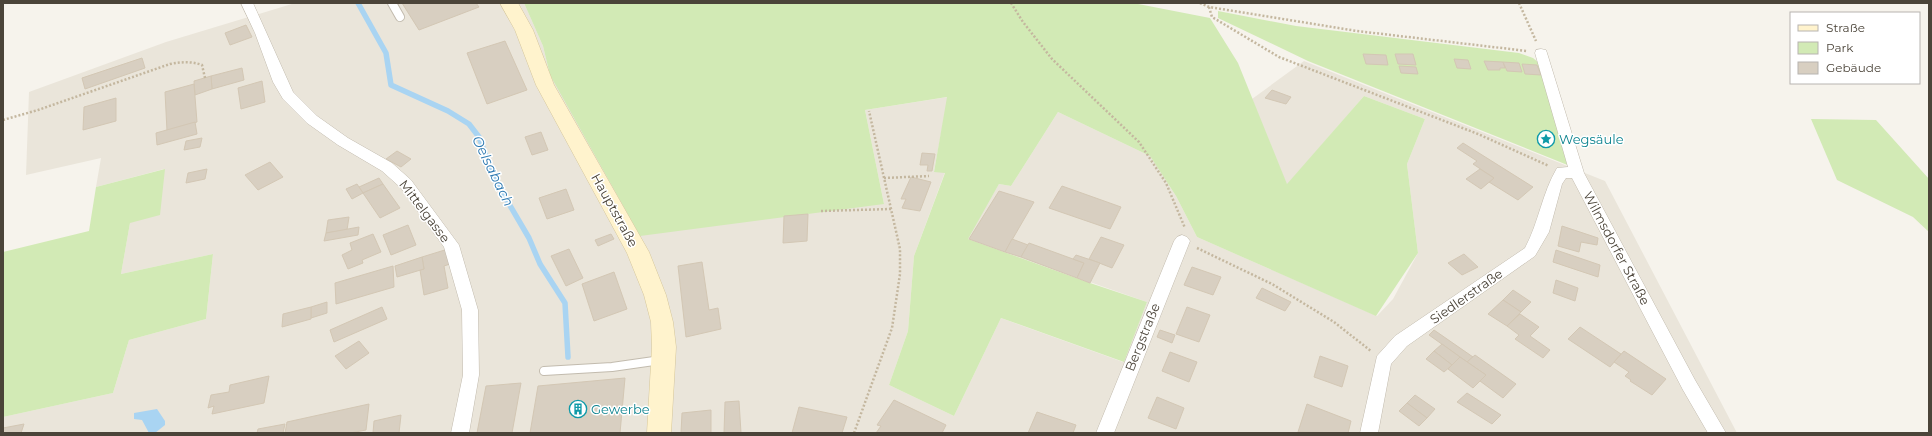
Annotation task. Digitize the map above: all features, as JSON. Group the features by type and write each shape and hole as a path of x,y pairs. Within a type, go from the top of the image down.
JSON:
{"main road":[{"name":"Hauptstraße","path":"509,3 524,30 551,105 641,259 655,295 662,322 663,360 659,433"}],"street":[{"name":"Mittelgasse","path":"247,3 259,24 280,83 289,97 326,131 387,167 396,174 428,212 451,245 457,261 470,310 471,374 460,433"},
{"name":"Wilmsdorfer Straße","path":"1541,53 1570,173 1717,433"},
{"name":"Siedlerstraße","path":"1383,361 1401,341 1530,252 1541,232 1555,184 1570,173"},
{"name":"Bergstraße","path":"1105,433 1182,241"},
{"path":"1369,433 1383,361"}],"lane":[{"path":"392,3 400,17"},
{"path":"544,371 612,367 663,360"}],"path":[{"path":"1011,3 1019,18 1049,54 1139,142 1150,156 1181,213 1185,229 1182,241 1272,284 1334,322 1383,361"},
{"path":"1200,3 1209,7 1357,31 1498,46 1541,53"},
{"path":"1519,3 1541,53"},
{"path":"1209,7 1212,16 1279,57 1478,134 1570,173"},
{"path":"3,120 38,110 170,64 183,61 196,62 202,65 205,78"},
{"path":"854,433 892,328 900,274 900,249 868,111"},
{"path":"884,178 929,176"},
{"path":"821,211 891,209"}],"shaded area":[{"path":"295,3 524,3 543,46 550,75 884,204 865,110 948,97 934,171 945,172 914,256 908,331 889,385 954,416 1001,318 1123,362 1147,302 967,239 999,184 1011,186 1058,112 1150,156 1176,196 1197,237 1377,316 1393,299 1418,253 1407,164 1425,119 1364,96 1287,185 1252,99 1304,61 1605,181 1737,433 3,433 3,417 113,393 129,340 206,319 213,254 121,274 130,223 164,169 96,187 101,158 26,175 29,92 166,42"}],"green space":[{"path":"524,3 1133,3 1210,18 1238,63 1287,184 1364,96 1425,119 1407,164 1418,253 1376,316 1197,237 1176,196 1150,156 1058,112 1011,186 999,184 968,239 1147,302 1124,362 1001,318 954,416 889,385 908,331 914,256 945,173 934,172 947,97 865,110 884,204 640,236 550,75 543,46"},
{"path":"1218,11 1296,26 1519,53 1533,58 1539,63 1570,166 1308,61 1218,18"},
{"path":"1811,119 1876,120 1929,179 1929,232 1913,217 1837,180"},
{"path":"165,169 160,215 130,223 121,274 213,254 206,319 129,340 113,393 3,417 3,252 89,231 96,187"}],"water":[{"path":"157,409 165,421 165,425 155,433 149,433 142,420 134,419 134,413"}],"building":[{"path":"402,3 476,3 479,7 419,30"},
{"path":"246,25 252,37 230,45 225,33"},
{"path":"505,41 527,90 487,104 467,53"},
{"path":"1363,54 1386,55 1388,65 1366,64"},
{"path":"1395,54 1413,54 1416,65 1398,64"},
{"path":"142,58 145,68 85,89 82,78"},
{"path":"1454,59 1468,60 1471,69 1457,68"},
{"path":"1484,61 1503,62 1505,68 1500,68 1500,70 1488,70"},
{"path":"1503,62 1519,63 1522,72 1507,71"},
{"path":"1522,64 1537,65 1541,75 1525,74"},
{"path":"1399,66 1416,67 1418,74 1401,73"},
{"path":"242,68 244,80 212,89 211,76"},
{"path":"211,76 212,89 195,95 194,81"},
{"path":"262,81 265,102 241,109 238,88"},
{"path":"194,84 197,122 167,131 165,92"},
{"path":"1272,90 1291,97 1286,104 1265,98"},
{"path":"116,98 116,121 83,130 84,107"},
{"path":"195,122 197,134 157,145 156,133"},
{"path":"541,132 548,150 532,155 525,137"},
{"path":"202,138 200,147 184,150 186,141"},
{"path":"1463,143 1533,187 1518,200 1489,182 1494,178 1473,164 1477,161 1457,148"},
{"path":"397,151 411,159 401,167 386,159"},
{"path":"922,153 935,154 932,171 927,171 928,165 920,165"},
{"path":"270,162 283,177 258,190 245,175"},
{"path":"207,169 205,179 186,183 188,173"},
{"path":"1480,169 1494,178 1481,189 1466,179"},
{"path":"911,177 931,182 920,211 902,208 906,199 901,199"},
{"path":"379,178 383,184 363,193 359,187"},
{"path":"357,184 363,193 352,199 346,189"},
{"path":"383,184 400,208 380,218 363,193"},
{"path":"1062,186 1121,207 1110,229 1049,208"},
{"path":"566,189 574,210 547,219 539,198"},
{"path":"999,191 1034,202 1005,252 969,239"},
{"path":"808,214 807,241 783,243 784,216"},
{"path":"349,217 347,230 326,233 328,220"},
{"path":"408,225 416,245 391,255 383,235"},
{"path":"1562,226 1598,238 1597,245 1581,242 1579,252 1558,246"},
{"path":"359,227 358,235 324,241 326,233"},
{"path":"373,234 381,252 362,260 363,263 348,269 342,255 352,250 350,243"},
{"path":"611,234 614,239 598,246 595,240"},
{"path":"1101,237 1124,245 1112,268 1089,259"},
{"path":"1012,239 1028,245 1021,257 1005,252"},
{"path":"1029,243 1084,263 1077,278 1021,257"},
{"path":"448,249 450,264 444,266 448,288 424,295 420,270 424,269 422,257"},
{"path":"569,249 583,278 566,286 551,256"},
{"path":"1556,250 1600,265 1598,277 1553,262"},
{"path":"1464,254 1478,267 1462,275 1448,263"},
{"path":"1076,255 1100,263 1090,283 1077,278 1084,263 1073,259"},
{"path":"422,257 424,269 397,277 395,266"},
{"path":"702,262 709,310 718,308 721,329 686,337 678,266"},
{"path":"393,266 394,287 336,304 335,283"},
{"path":"1192,267 1221,277 1213,295 1184,285"},
{"path":"614,272 627,309 594,321 582,284"},
{"path":"1556,280 1578,288 1575,301 1553,293"},
{"path":"1262,288 1291,302 1285,311 1256,298"},
{"path":"1513,290 1531,302 1521,312 1503,300"},
{"path":"1503,300 1521,312 1507,326 1488,314"},
{"path":"327,302 327,313 311,318 311,307"},
{"path":"311,307 311,319 282,327 283,314"},
{"path":"382,307 387,319 334,342 330,330"},
{"path":"1187,307 1210,315 1199,342 1176,334"},
{"path":"1520,314 1539,327 1530,336 1550,350 1543,358 1515,339 1519,335 1507,326"},
{"path":"1580,327 1621,354 1610,367 1568,339"},
{"path":"1160,330 1175,335 1172,343 1157,337"},
{"path":"1434,330 1473,357 1467,362 1429,335"},
{"path":"359,341 369,353 346,369 335,356"},
{"path":"1442,344 1460,357 1452,365 1434,351"},
{"path":"1434,351 1452,365 1444,372 1426,359"},
{"path":"1624,351 1666,379 1652,395 1630,381 1631,380 1625,376 1629,372 1614,362"},
{"path":"1170,352 1197,362 1189,382 1162,371"},
{"path":"1475,355 1516,384 1503,398 1480,381 1486,375 1467,362"},
{"path":"1320,356 1348,366 1342,387 1314,377"},
{"path":"1460,357 1486,375 1473,388 1448,369"},
{"path":"269,376 264,403 212,414 214,406 208,408 211,395 229,392 230,385"},
{"name":"Gewerbe","path":"625,378 620,433 530,433 538,386"},
{"path":"521,383 512,433 477,433 486,386"},
{"path":"1467,393 1501,415 1492,424 1457,402"},
{"path":"1415,395 1435,409 1427,418 1407,403"},
{"path":"1157,397 1184,408 1176,429 1148,418"},
{"path":"894,400 946,425 942,433 876,433 881,426 877,425"},
{"path":"739,401 741,433 724,433 725,402"},
{"path":"1407,403 1427,418 1419,426 1399,411"},
{"path":"369,404 366,430 350,433 285,433 287,422"},
{"path":"1307,404 1351,421 1348,433 1298,432"},
{"path":"799,407 847,417 842,433 792,433"},
{"path":"711,410 711,433 681,433 682,413"},
{"path":"1037,412 1076,425 1073,433 1028,433"},
{"path":"401,415 399,433 373,433 374,421"},
{"path":"24,424 21,433 3,433 3,428"},
{"path":"285,424 283,433 257,433 258,429"}],"waterway":[{"name":"Oelsabach","path":"358,3 386,53 391,85 448,111 469,124 479,137 495,180 529,238 540,264 565,303 568,357"}],"place":[{"name":"Wegsäule","path":"1546,139"},
{"name":"Gewerbe","path":"578,409"}]}
